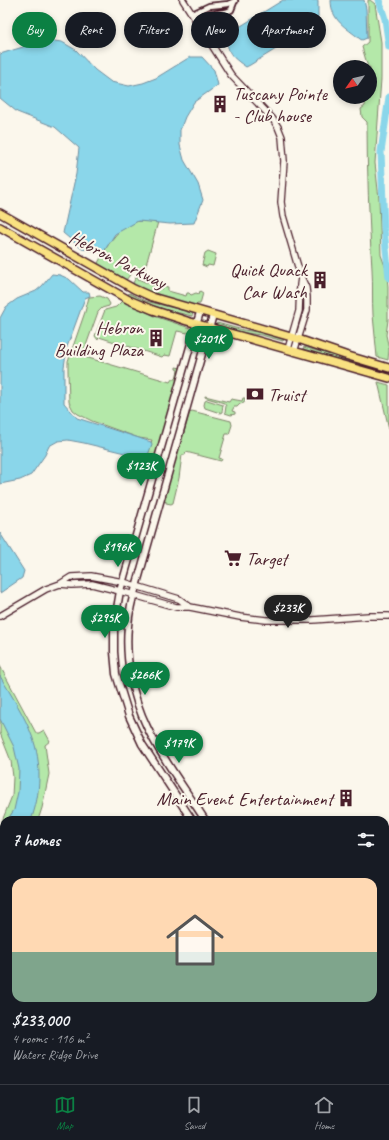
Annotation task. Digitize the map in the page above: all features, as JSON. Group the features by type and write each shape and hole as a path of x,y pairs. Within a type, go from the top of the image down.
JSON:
{"main road":[{"path":"2,227 5,216"},
{"name":"Hebron Parkway","path":"5,216 126,285 154,298 389,368"},
{"name":"Hebron Parkway","path":"2,227 129,300 152,310 196,324 389,378"},
{"path":"120,295 126,285"},
{"path":"189,816 134,730 116,674 114,626 120,591 200,312"},
{"path":"202,816 162,754 146,726 133,686 129,666 127,639 130,608 191,388 213,315"},
{"path":"146,501 159,504"},
{"path":"120,689 133,686"},
{"path":"153,761 162,754"}],"street":[{"path":"182,0 191,13"},
{"path":"196,12 209,6 228,4 235,1"},
{"path":"226,12 231,10 235,1"},
{"path":"214,48 231,75 272,118 282,137 284,148 281,202 283,216 308,297 307,310 291,350"},
{"path":"0,616 46,589 60,584 71,577 91,576 123,582 179,599 190,607"},
{"path":"60,584 92,584 176,607 190,607 240,617 266,620 313,620 389,616"}],"green space":[{"path":"368,0 370,0 375,4 381,42 381,79 375,163 379,199 381,255 386,269 388,286 388,320 386,335 389,349 388,360 377,357 373,309 367,122 362,117 361,109 365,104 377,104 377,60 366,60 362,47 368,42"},
{"path":"134,222 158,222 144,272 134,270 126,280 97,265 116,234 121,229"},
{"path":"208,251 216,254 213,266 208,265 207,267 202,265 205,253"},
{"path":"139,275 138,279 162,289 163,286 168,287 168,291 186,296 187,293 191,295 196,293 199,294 200,291 203,293 200,304 197,304 195,307 164,298 134,286 133,283"},
{"path":"129,293 146,301 193,313 192,316 154,307 129,296"},
{"path":"100,296 107,299 110,304 98,312 83,354 85,357 170,382 172,379 176,379 178,370 176,367 181,368 182,370 156,461 145,459 152,440 139,438 92,421 73,410 69,402 68,361 89,297"},
{"path":"122,301 157,317 190,328 191,333 177,331 170,356 164,355 162,357 99,337 98,340 95,336 105,310 116,307"},
{"path":"217,323 243,330 265,333 284,339 283,341 261,335 239,332 218,326 216,325"},
{"path":"304,347 376,366 376,369 304,350"},
{"path":"378,382 389,385 389,429"},
{"path":"205,396 229,402 231,399 242,401 243,398 245,398 245,400 244,403 234,407 232,411 235,412 235,414 231,415 225,413 226,406 224,403"},
{"path":"207,400 223,405 222,412 220,413 205,408 205,401"},
{"path":"192,411 231,421 232,425 229,434 226,434 219,458 222,459 221,461 186,452 185,455 182,455 179,478 173,503 166,503 166,501 165,502 163,500 190,412"},
{"path":"0,666 36,733 44,730 50,741 45,745 49,774 39,816 4,816 12,796 13,777 11,761 0,733"}],"water":[{"path":"283,0 318,0 318,12 264,12"},
{"path":"331,0 364,0 366,9 367,38 362,40 360,39 340,23 334,13"},
{"path":"247,22 247,48 278,48 246,67 233,57 229,48 239,48 239,27"},
{"path":"57,41 62,42 65,44 65,48 72,48 76,50 95,70 111,82 129,86 156,78 190,57 202,57 214,70 218,85 194,102 185,117 180,130 180,145 184,160 198,184 203,200 194,223 170,224 138,221 115,234 103,253 82,249 63,233 76,174 79,148 55,127 17,112 0,98 0,54 20,48 57,48"},
{"path":"52,274 60,275 69,279 83,292 89,292 90,296 85,298 67,347 64,367 64,403 77,418 151,442 152,444 148,455 146,457 141,457 84,443 68,440 58,441 49,446 45,455 31,475 20,480 0,484 0,318 6,307 17,299 36,291"},
{"path":"0,533 24,571 22,578 0,593"},
{"path":"0,676 26,721 35,746 39,767 39,778 37,800 32,816 10,816 14,810 18,792 19,769 14,747 0,719"}],"waterway":[{"path":"379,0 385,19 389,47"},
{"path":"389,97 381,152 384,229 389,278"}],"place":[{"name":"Tuscany Pointe - Club house","path":"220,104"},
{"name":"Quick Quack Car Wash","path":"320,280"},
{"name":"Hebron Building Plaza","path":"156,338"},
{"name":"Truist","path":"255,394"},
{"name":"Target","path":"233,558"},
{"name":"Main Event Entertainment","path":"346,798"}]}
